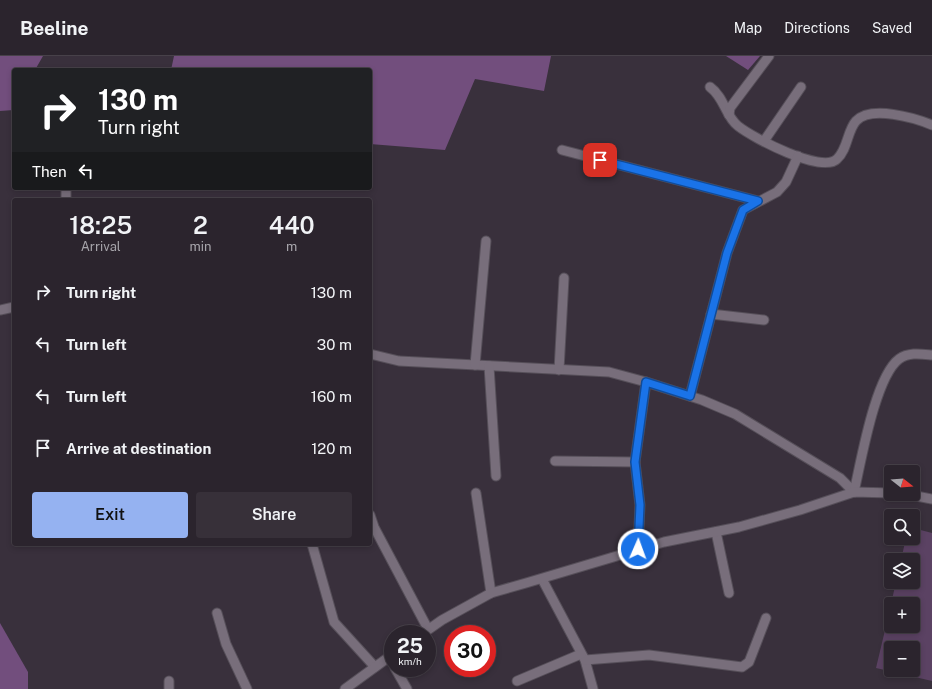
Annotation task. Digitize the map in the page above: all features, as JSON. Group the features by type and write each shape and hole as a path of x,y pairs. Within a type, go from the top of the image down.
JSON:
{"street":[{"path":"729,115 730,108 769,56"},
{"path":"710,87 719,93 736,126 764,141 808,160 831,163 837,159 843,150 856,120 865,115 889,114 912,117 932,125"},
{"path":"764,141 801,87"},
{"path":"562,150 758,201"},
{"path":"690,396 727,253 743,210 777,192 786,182 798,156"},
{"path":"475,365 486,241"},
{"path":"559,370 564,278"},
{"path":"0,310 12,308"},
{"path":"711,314 764,320"},
{"path":"372,354 399,361 609,372 646,382 690,396 735,414 840,478 854,492"},
{"path":"854,492 876,402 888,372 899,359 910,354 932,355"},
{"path":"489,366 496,476"},
{"path":"638,549 640,505 635,462 646,382"},
{"path":"555,461 635,462"},
{"path":"436,626 491,593 638,549 716,532 800,510 854,492 884,493"},
{"path":"476,493 491,593"},
{"path":"920,497 932,499"},
{"path":"372,521 422,625"},
{"path":"716,532 729,593"},
{"path":"313,546 334,622 375,667"},
{"path":"542,578 583,657 593,689"},
{"path":"217,613 226,644 247,689"},
{"path":"517,681 583,657 649,655 742,667 749,662 766,618"},
{"path":"345,689 384,662"},
{"path":"400,677 407,689"}],"shaded area":[{"path":"0,56 43,56 36,68 12,68 12,110 0,111"},
{"path":"174,56 551,56 544,91 475,79 445,150 372,144 372,68 171,68"},
{"path":"726,56 760,56 748,70"},
{"path":"920,530 932,533 932,681 915,677 920,677 920,641 884,641 884,670 876,668 884,633 920,633 920,597 893,597 894,589 920,589 920,553 903,553 904,545 920,545"},
{"path":"0,623 28,672 28,689 0,689"}],"route":[{"path":"600,160 758,201 743,210 727,253 690,396 646,382 635,462 640,505 638,549"}]}
